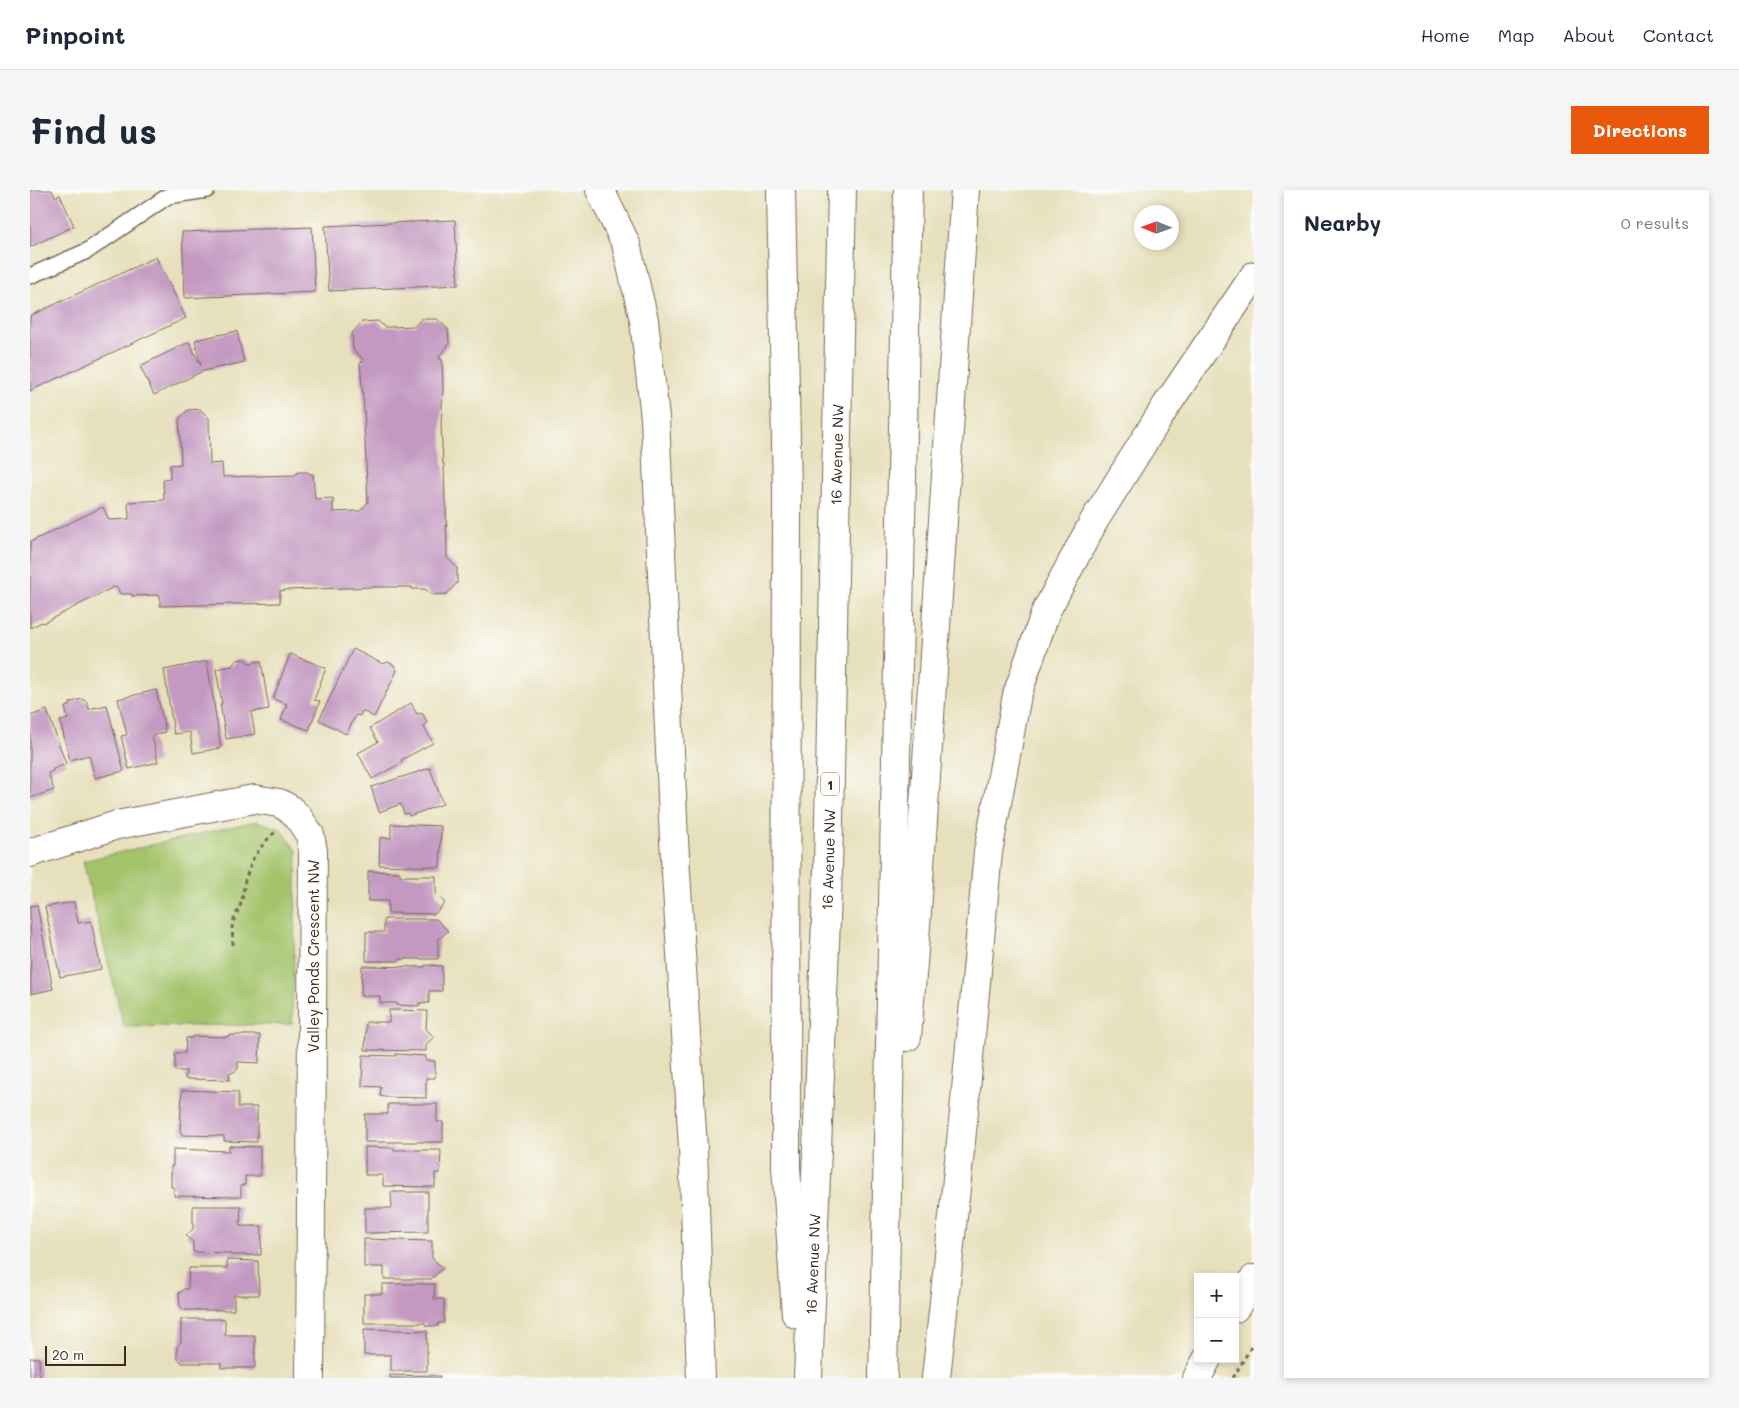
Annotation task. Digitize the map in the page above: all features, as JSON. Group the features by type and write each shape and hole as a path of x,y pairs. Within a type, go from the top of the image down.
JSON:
{"main road":[{"path":"600,190 626,244 644,320 654,418 674,840 693,1148 701,1378"},
{"path":"781,190 787,492 786,1166 800,1378"},
{"name":"16 Avenue NW","path":"808,1378 828,869 842,190"},
{"path":"883,1378 908,190"},
{"path":"884,1325 916,926 965,190"},
{"path":"936,1378 963,1122 988,852 1017,695 1046,611 1094,521 1166,406 1254,276"},
{"name":"Valley Ponds Crescent NW","path":"30,853 117,826 254,799 279,803 290,809 310,835 313,850 310,1378"},
{"path":"1239,1302 1254,1279"},
{"path":"1197,1378 1205,1363"}],"lane":[{"path":"30,276 87,251 168,196 207,190"}],"path":[{"path":"233,944 232,925 242,901 245,880 258,851 276,830"},
{"path":"1233,1378 1254,1342"}],"green space":[{"path":"256,821 281,829 297,851 292,1024 124,1027 83,861"}],"building":[{"path":"30,190 52,190 55,197 60,195 74,226 30,247"},
{"path":"455,220 458,285 329,291 325,226"},
{"path":"312,227 315,292 185,298 182,232"},
{"path":"156,257 186,318 30,391 30,316"},
{"path":"421,319 437,319 448,329 449,344 439,359 442,359 443,388 441,425 446,502 447,558 457,568 457,583 447,594 432,595 425,589 412,589 412,587 285,590 280,591 280,603 160,606 160,595 132,596 132,594 120,594 117,587 114,587 30,628 30,542 103,507 109,520 129,519 128,502 164,500 163,480 170,479 170,465 181,464 179,419 188,410 200,409 209,418 210,464 222,463 223,477 295,475 298,472 307,472 313,474 315,499 333,498 333,512 360,511 368,502 365,422 360,363 363,362 362,358 353,349 352,333 362,322 378,321 384,327 415,326"},
{"path":"237,331 244,362 203,371 154,395 140,366 189,342 201,366 195,340"},
{"path":"353,649 383,664 388,662 394,665 397,671 374,717 362,711 360,716 356,715 346,734 319,720"},
{"path":"290,654 326,668 314,700 320,701 309,730 281,720 287,704 273,699"},
{"path":"244,659 249,663 261,661 269,709 251,712 255,734 226,739 216,669 232,666 236,660"},
{"path":"207,661 221,748 193,753 190,732 174,734 164,670"},
{"path":"156,690 165,729 165,732 152,736 158,762 129,769 121,736 127,735 118,699"},
{"path":"82,699 87,702 89,709 107,705 124,771 95,778 89,755 70,760 60,721 68,719 65,707 69,706 71,702"},
{"path":"411,703 416,713 423,714 427,722 424,727 433,743 401,760 403,762 372,779 358,753 378,742 370,728"},
{"path":"47,710 66,764 48,773 54,790 30,798 30,716"},
{"path":"430,768 443,804 409,816 408,813 404,814 401,804 379,812 371,787"},
{"path":"391,824 441,826 440,867 379,865 380,838 391,838"},
{"path":"368,871 400,872 400,876 436,876 436,894 445,903 435,914 388,913 388,901 368,901"},
{"path":"74,902 78,923 91,921 101,969 60,977 45,907"},
{"path":"37,905 53,989 31,994 30,906"},
{"path":"384,919 436,919 448,931 438,940 438,959 366,961 366,932 384,932"},
{"path":"425,965 442,966 442,991 429,991 429,1003 419,1003 419,1006 397,1005 397,1003 380,1003 380,996 361,996 362,966 425,967"},
{"path":"389,1010 427,1011 426,1029 434,1037 426,1044 426,1051 365,1050 366,1022 389,1022"},
{"path":"228,1035 260,1035 259,1063 238,1062 238,1069 229,1073 230,1080 185,1079 186,1071 175,1071 175,1053 185,1053 186,1038 192,1038 192,1036 228,1037"},
{"path":"396,1054 426,1056 426,1061 435,1061 435,1078 426,1078 426,1098 385,1097 380,1096 381,1087 362,1086 363,1055 396,1056"},
{"path":"182,1090 238,1092 238,1107 257,1107 257,1142 224,1141 224,1136 182,1135 180,1130"},
{"path":"388,1104 437,1104 437,1122 443,1122 443,1142 365,1142 365,1114 388,1114"},
{"path":"229,1146 260,1147 260,1176 245,1176 245,1185 241,1185 241,1197 174,1196 174,1187 171,1187 173,1149 229,1151"},
{"path":"365,1147 394,1148 394,1150 441,1150 440,1173 435,1173 435,1187 383,1186 383,1175 365,1175"},
{"path":"391,1192 428,1192 428,1232 365,1233 365,1208 392,1208"},
{"path":"193,1206 241,1206 240,1226 262,1226 261,1255 193,1252 193,1242 186,1236 193,1229"},
{"path":"364,1239 432,1241 432,1258 443,1268 431,1279 384,1279 384,1267 364,1267"},
{"path":"227,1260 258,1261 259,1295 234,1295 234,1310 184,1310 180,1306 179,1293 184,1289 188,1289 189,1268 227,1268"},
{"path":"382,1284 435,1284 434,1299 444,1299 444,1323 438,1323 438,1326 426,1326 425,1323 364,1323 364,1294 382,1294"},
{"path":"181,1319 225,1319 225,1335 255,1335 255,1368 221,1368 221,1363 182,1363 177,1358 177,1346 181,1342"},
{"path":"364,1329 427,1331 427,1371 391,1371 391,1355 364,1355"},
{"path":"30,1358 39,1358 40,1378 30,1378"},
{"path":"390,1375 440,1376 440,1378 390,1378"}]}
